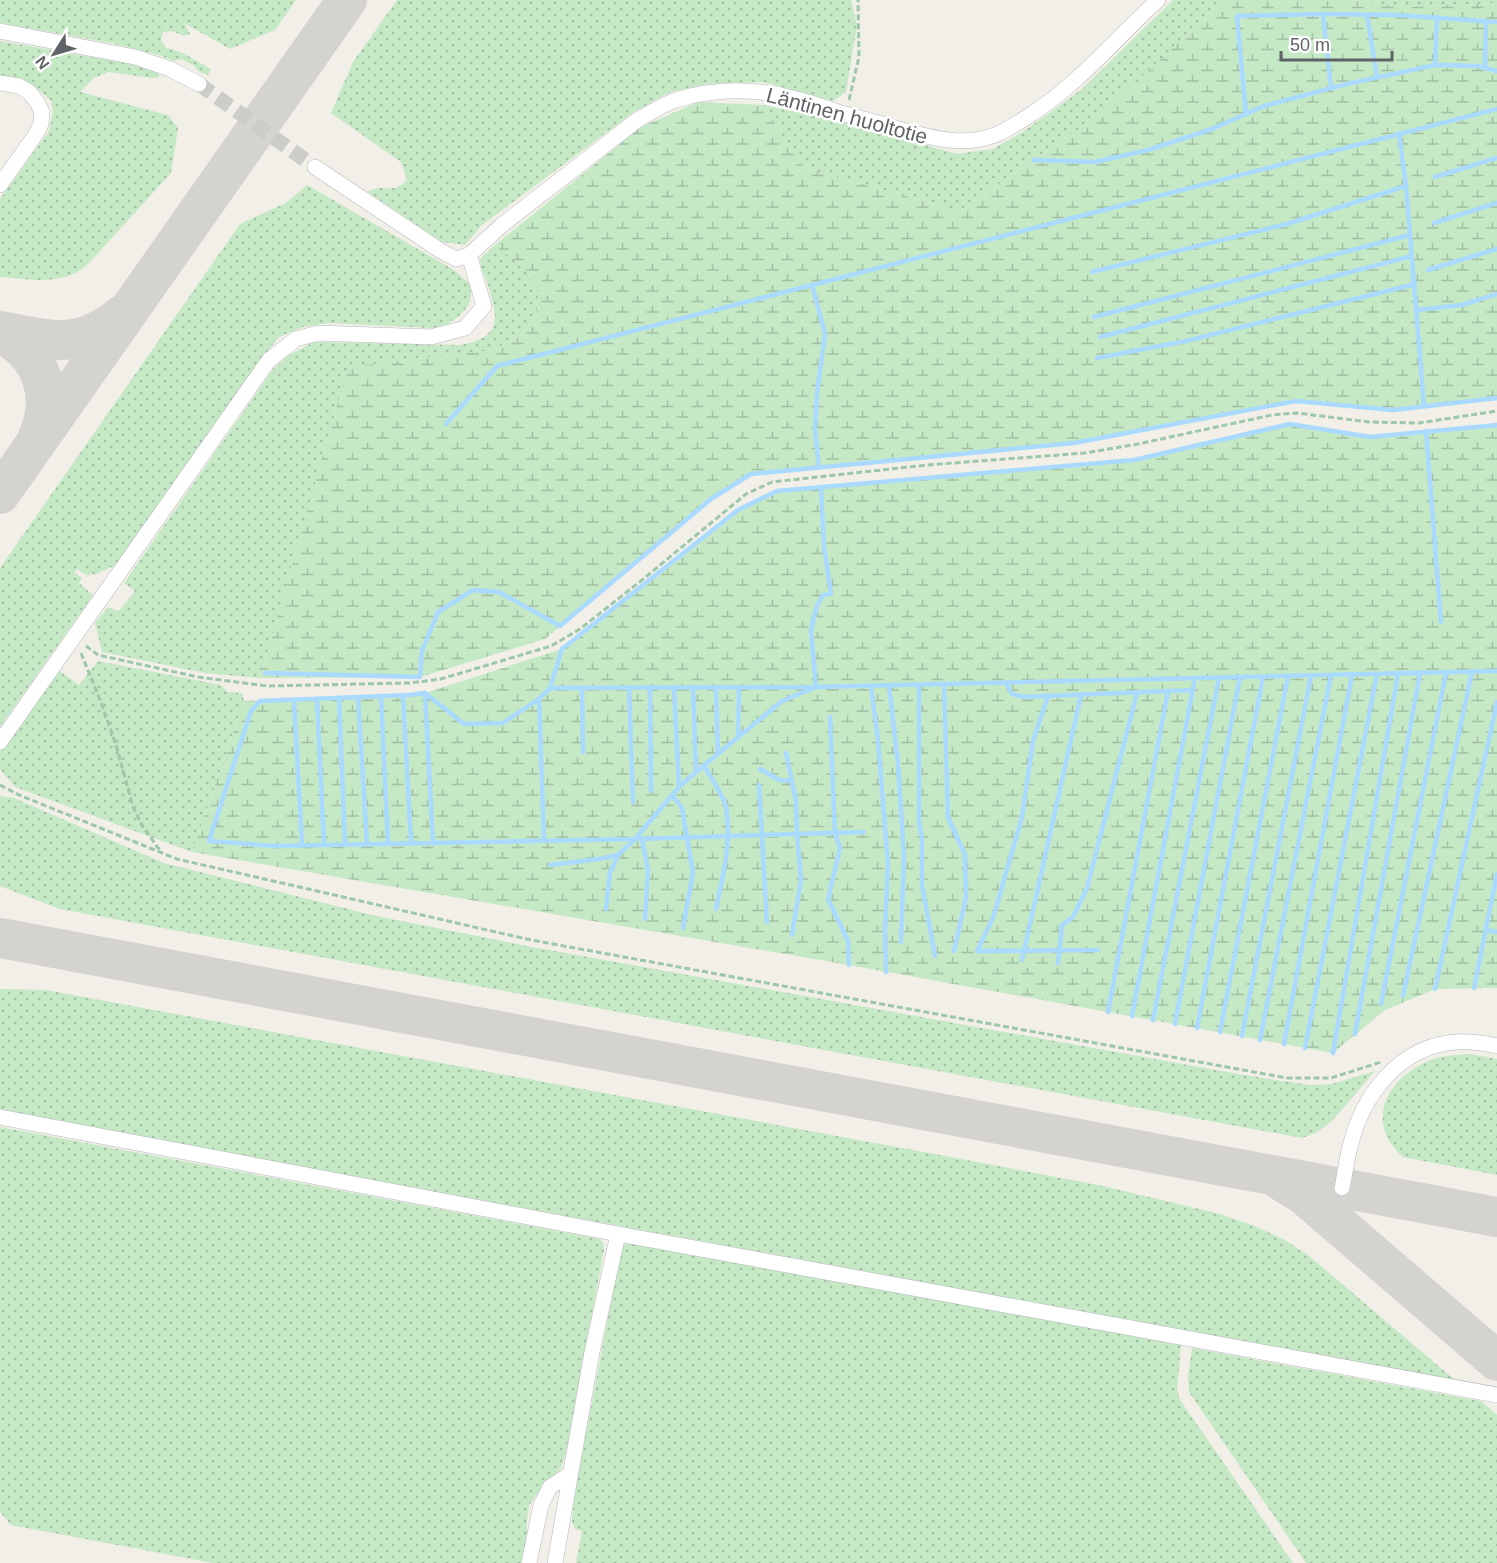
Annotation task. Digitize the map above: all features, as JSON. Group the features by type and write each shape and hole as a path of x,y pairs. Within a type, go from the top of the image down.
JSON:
{"lane":[{"name":"Läntinen huoltotie","path":"468,255 502,225 610,140 656,109 675,100 726,91 758,92 791,97 936,139 964,142 978,140 1013,126 1065,90 1158,0"},
{"path":"0,31 135,57 170,69 199,84"},
{"path":"0,83 19,86 29,92 42,112 41,124 36,134 0,185"},
{"path":"0,742 269,360 296,339 318,333 431,337 465,328 484,306 468,255 456,259 441,251 315,166"},
{"path":"1342,1188 1350,1146 1360,1116 1377,1086 1401,1063 1432,1046 1454,1042 1476,1042 1497,1046"},
{"path":"0,1117 618,1234 1497,1395"},
{"path":"555,1563 592,1352 618,1234"},
{"path":"529,1563 541,1505 550,1487 570,1474"}],"path":[{"path":"846,114 859,57 858,0"},
{"path":"74,638 98,655 198,677 267,686 409,683 441,679 551,646 580,629 746,494 772,482 927,465 1085,453 1272,416 1298,413 1369,422 1419,423 1497,411"},
{"path":"74,638 116,745 133,807 143,827 161,852"},
{"path":"0,785 19,795 177,859 531,940 1287,1078 1331,1078 1379,1062 1401,1063"}],"green space":[{"path":"0,0 296,0 275,30 230,49 184,23 190,34 184,36 172,31 163,32 161,40 166,48 184,54 211,69 208,75 181,59 174,61 111,43 0,23"},
{"path":"397,0 851,0 857,26 846,92 833,101 763,82 706,84 668,93 634,112 482,225 465,245 442,242 368,192 402,185 407,180 401,162 331,113 353,62"},
{"path":"1173,0 1225,0 1101,114 959,211 802,167 763,105 827,118 957,154 993,149 1024,131 1081,90"},
{"path":"1225,0 1351,0 1405,7 1497,3 1497,398 1393,410 1296,401 1074,443 751,474 711,499 545,639 420,677 260,678 348,367 494,350 521,334 537,315 538,292 525,269 495,245 641,127 698,102 763,105 802,167 959,211 1101,114"},
{"path":"1351,0 1497,0 1497,3 1405,7"},
{"path":"0,41 131,64 158,73 159,77 153,78 108,72 94,78 80,92 168,115 178,128 171,173 88,264 68,276 57,279 0,277 0,199 49,131 53,112 51,101 39,90 25,81 0,76"},
{"path":"307,185 454,270 470,284 471,297 468,306 448,324 433,328 328,323 303,327 279,337 249,375 118,564 94,575 92,573 88,576 77,569 74,572 82,578 79,583 93,595 0,727 0,568 240,224 286,203"},
{"path":"495,245 525,269 538,292 537,315 521,334 494,350 348,367 260,678 205,673 102,652 95,623 108,607 119,611 135,591 124,583 274,368 289,355 314,342 460,345 484,337 491,331 495,315 480,259"},
{"path":"1290,424 1370,436 1497,425 1497,988 1435,989 1385,1010 1333,1053 849,965 192,852 244,701 425,693 562,649 738,510 777,491 1134,460"},
{"path":"98,661 221,685 228,692 242,693 244,701 192,852 15,787 0,769 0,751 58,670 79,685"},
{"path":"0,796 14,798 164,863 376,916 527,946 1238,1074 1310,1085 1332,1084 1375,1071 1332,1121 1316,1133 1302,1138 60,909 0,886"},
{"path":"0,989 46,990 1103,1186 1220,1214 1283,1239 1308,1255 1456,1381 0,1111"},
{"path":"1470,1054 1497,1059 1497,1175 1403,1157 1392,1145 1383,1119 1384,1107 1389,1095 1396,1084 1407,1074 1420,1065 1438,1058"},
{"path":"0,1127 600,1239 604,1250 566,1452 561,1468 529,1506 522,1563 213,1563 11,1525 0,1512"},
{"path":"629,1243 1181,1345 1177,1390 1180,1400 1293,1563 576,1563 582,1531 575,1529 572,1522 574,1497 621,1249 623,1245"},
{"path":"1192,1348 1481,1401 1497,1415 1497,1563 1306,1563 1189,1392 1188,1377"}],"waterway":[{"path":"1323,14 1395,15 1497,22"},
{"path":"1246,114 1237,16 1323,14 1331,88"},
{"path":"1367,15 1377,77"},
{"path":"1435,65 1437,17"},
{"path":"1485,68 1486,21"},
{"path":"1034,160 1095,162 1148,150 1212,129 1264,106 1347,84 1435,65 1478,66 1497,71"},
{"path":"446,424 497,366 1497,109"},
{"path":"1399,133 1406,186 1424,406"},
{"path":"1435,177 1497,158"},
{"path":"1092,272 1287,224 1406,186"},
{"path":"1434,223 1497,203"},
{"path":"1094,317 1410,235"},
{"path":"1428,270 1497,249"},
{"path":"1100,337 1412,256"},
{"path":"1097,358 1186,341 1415,284"},
{"path":"812,285 825,334 815,429 819,467"},
{"path":"1417,310 1462,305 1497,294"},
{"path":"265,673 420,677 422,651 438,612 473,590 499,592 560,626 711,499 751,474 1074,443 1296,401 1393,410 1497,398"},
{"path":"425,693 464,724 503,723 539,699 550,688 562,649 738,510 777,491 1134,460 1290,424 1370,437 1497,425"},
{"path":"1426,431 1441,622"},
{"path":"549,689 816,687 811,630 817,606 823,595 831,594 824,546 821,487"},
{"path":"433,842 425,693 260,701 251,711 209,841 274,846 635,839 679,787 696,772 782,701 816,687 1497,671"},
{"path":"1403,996 1472,672"},
{"path":"1355,1034 1420,673"},
{"path":"1381,1004 1446,673"},
{"path":"1305,1048 1377,674"},
{"path":"1333,1053 1398,674"},
{"path":"1260,1040 1331,675"},
{"path":"1284,1044 1352,675"},
{"path":"1220,1032 1288,676"},
{"path":"1242,1036 1311,676"},
{"path":"1175,1024 1240,677"},
{"path":"1197,1028 1263,677"},
{"path":"1132,1016 1195,678"},
{"path":"1153,1020 1219,678"},
{"path":"1006,683 1012,694 1023,697 1193,690"},
{"path":"944,684 948,817 965,855 966,898 954,951"},
{"path":"889,685 898,764 904,857 901,942"},
{"path":"919,685 919,822 922,838 922,885 935,956"},
{"path":"871,686 878,740 888,864 886,972"},
{"path":"629,687 633,802"},
{"path":"650,687 651,791"},
{"path":"674,687 679,787"},
{"path":"693,687 696,772"},
{"path":"716,687 718,754"},
{"path":"738,737 739,687"},
{"path":"582,688 583,752"},
{"path":"1108,1012 1168,691"},
{"path":"1058,963 1062,925 1073,917 1087,888 1137,693"},
{"path":"1022,960 1081,695"},
{"path":"381,696 388,843"},
{"path":"403,696 411,842"},
{"path":"1048,696 1033,741 1022,817 993,918 977,951 1098,950"},
{"path":"358,697 367,843"},
{"path":"339,698 345,843"},
{"path":"317,699 324,844"},
{"path":"539,699 544,840"},
{"path":"294,700 302,845"},
{"path":"1435,989 1497,702"},
{"path":"830,717 835,833 840,848 828,899 848,941 849,965"},
{"path":"786,753 796,801 801,880 792,935"},
{"path":"704,766 723,798 728,820 726,858 716,909"},
{"path":"760,769 779,780 792,781"},
{"path":"759,785 767,922"},
{"path":"672,795 682,808 693,873 683,928"},
{"path":"606,909 610,873 618,855 635,839 864,832"},
{"path":"642,839 648,870 645,919"},
{"path":"550,865 618,855"},
{"path":"1474,988 1497,874"},
{"path":"1486,930 1497,932"}],"taxiway":[{"path":"0,494 347,0"},
{"path":"0,331 64,340 92,334 122,315"},
{"path":"0,333 26,352 42,377 46,406 38,437"},
{"path":"0,938 1497,1217"},
{"path":"1281,1181 1304,1195 1497,1361"}],"tunnel":[{"path":"199,84 315,167"}]}
